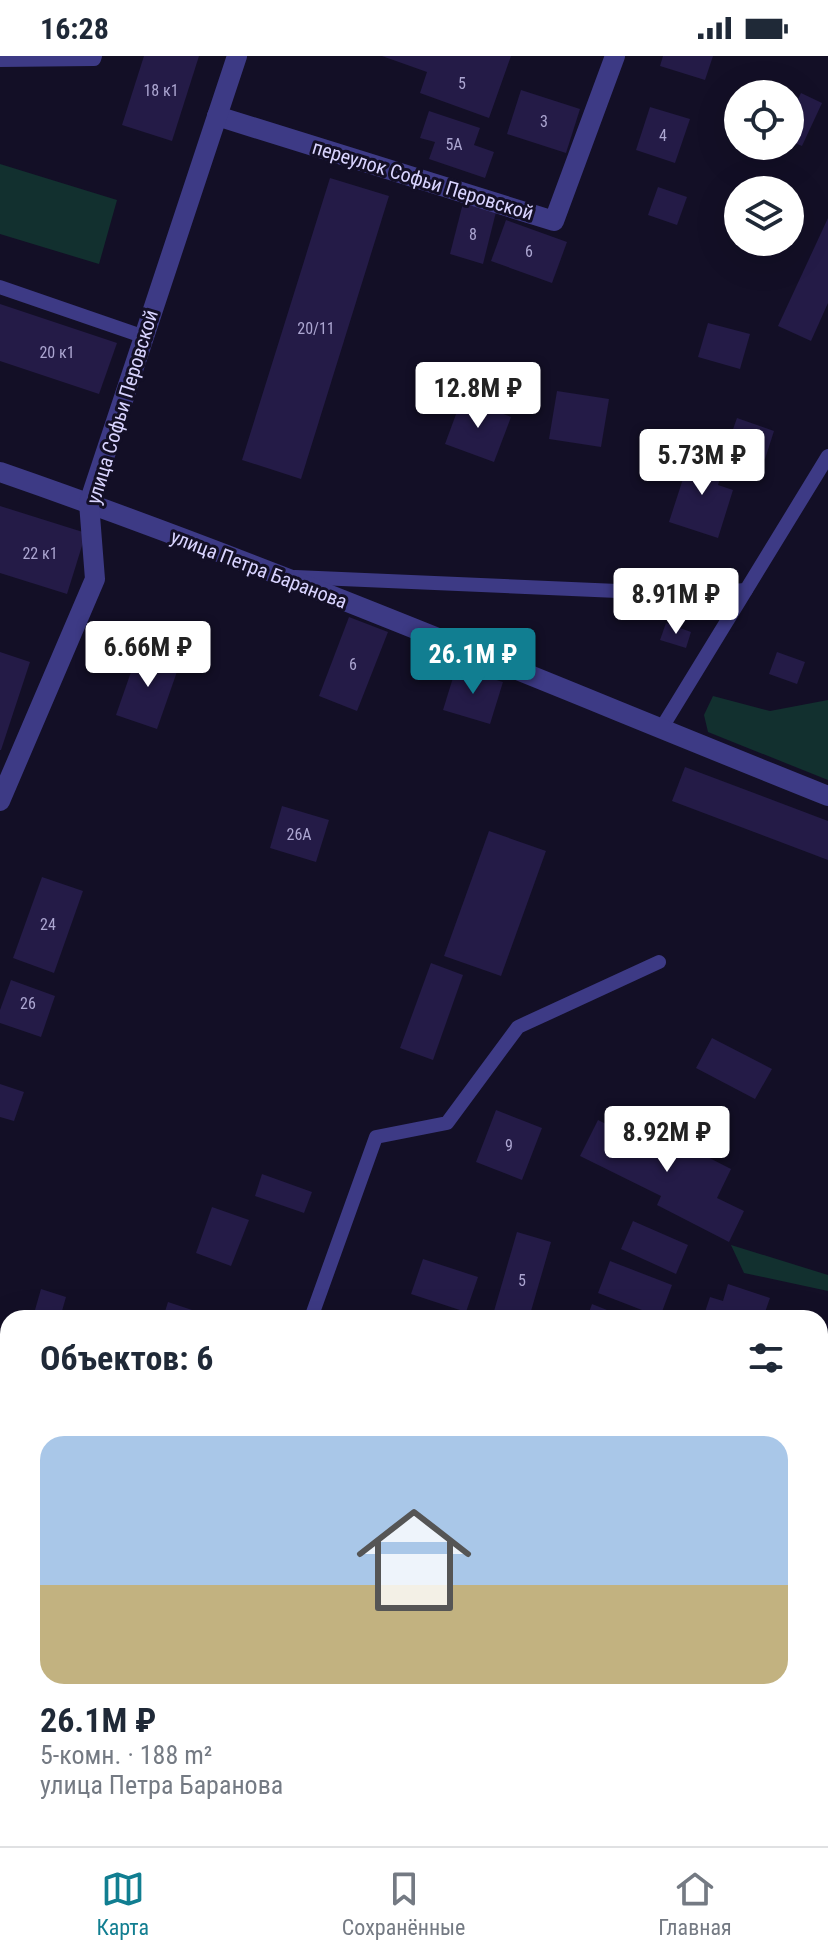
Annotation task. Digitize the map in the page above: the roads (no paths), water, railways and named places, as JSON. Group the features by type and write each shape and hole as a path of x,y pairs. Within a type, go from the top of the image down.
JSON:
{"street":[{"name":"улица Софьи Перовской","path":"0,801 95,579 89,503 237,56"},
{"name":"переулок Софьи Перовской","path":"217,116 554,221 615,56"},
{"name":"улица Петра Баранова","path":"0,472 279,576 828,796"}],"lane":[{"path":"0,60 94,59 95,56"},
{"path":"0,287 142,336"},
{"path":"661,729 828,456"},
{"path":"279,576 687,594 746,590"},
{"path":"314,1310 376,1137 447,1123 518,1027 659,962"}]}
